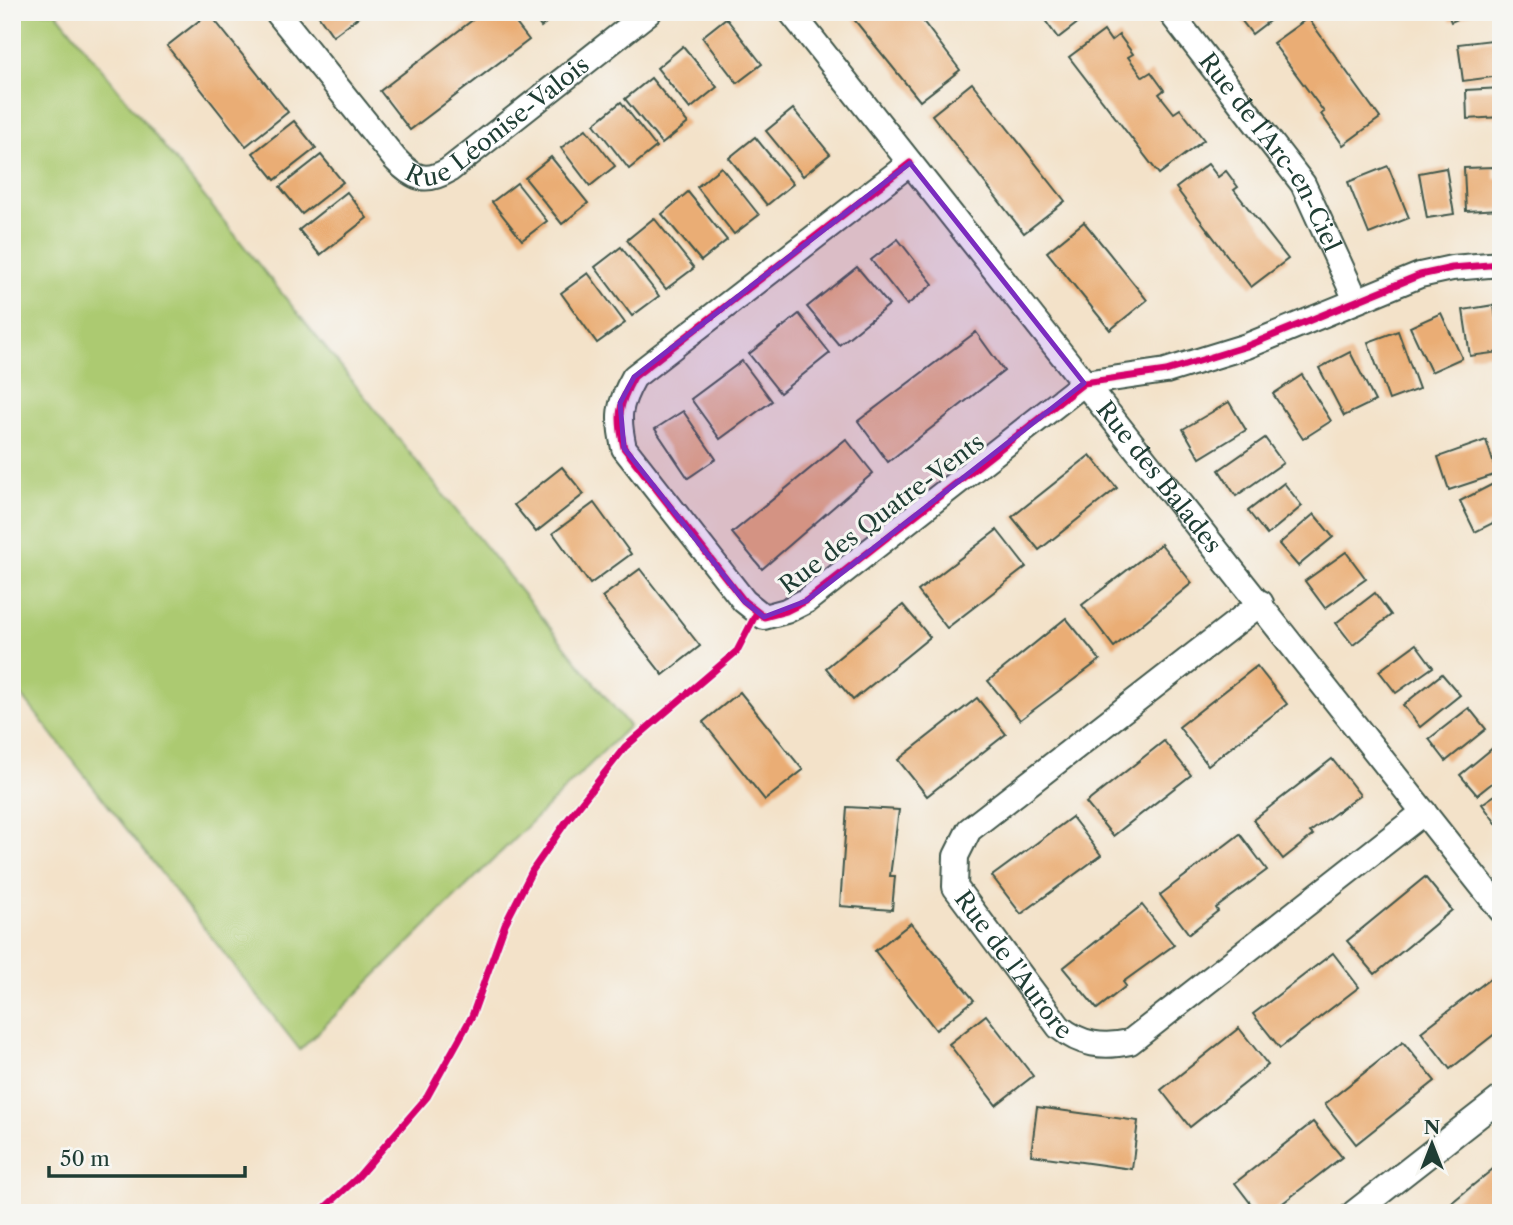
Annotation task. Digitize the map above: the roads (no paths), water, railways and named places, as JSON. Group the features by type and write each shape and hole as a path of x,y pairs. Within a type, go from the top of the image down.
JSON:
{"street":[{"name":"Rue Léonise-Valois","path":"277,12 395,159 413,177 423,179 431,179 449,170 649,12"},
{"name":"Rue des Balades","path":"791,12 1083,383 1261,603 1501,910"},
{"name":"Rue de l'Arc-en-Ciel","path":"1170,12 1303,184 1356,300"},
{"name":"Rue des Quatre-Vents","path":"910,163 634,377 620,403 619,423 624,448 744,601 764,617 786,611 806,601 1083,383 1178,368 1247,346 1420,275 1452,268 1501,264"},
{"name":"Rue de l'Aurore","path":"1261,603 969,830 956,856 955,887 1059,1027 1073,1039 1106,1047 1130,1042 1424,812"},
{"path":"1354,1213 1501,1098"}]}
